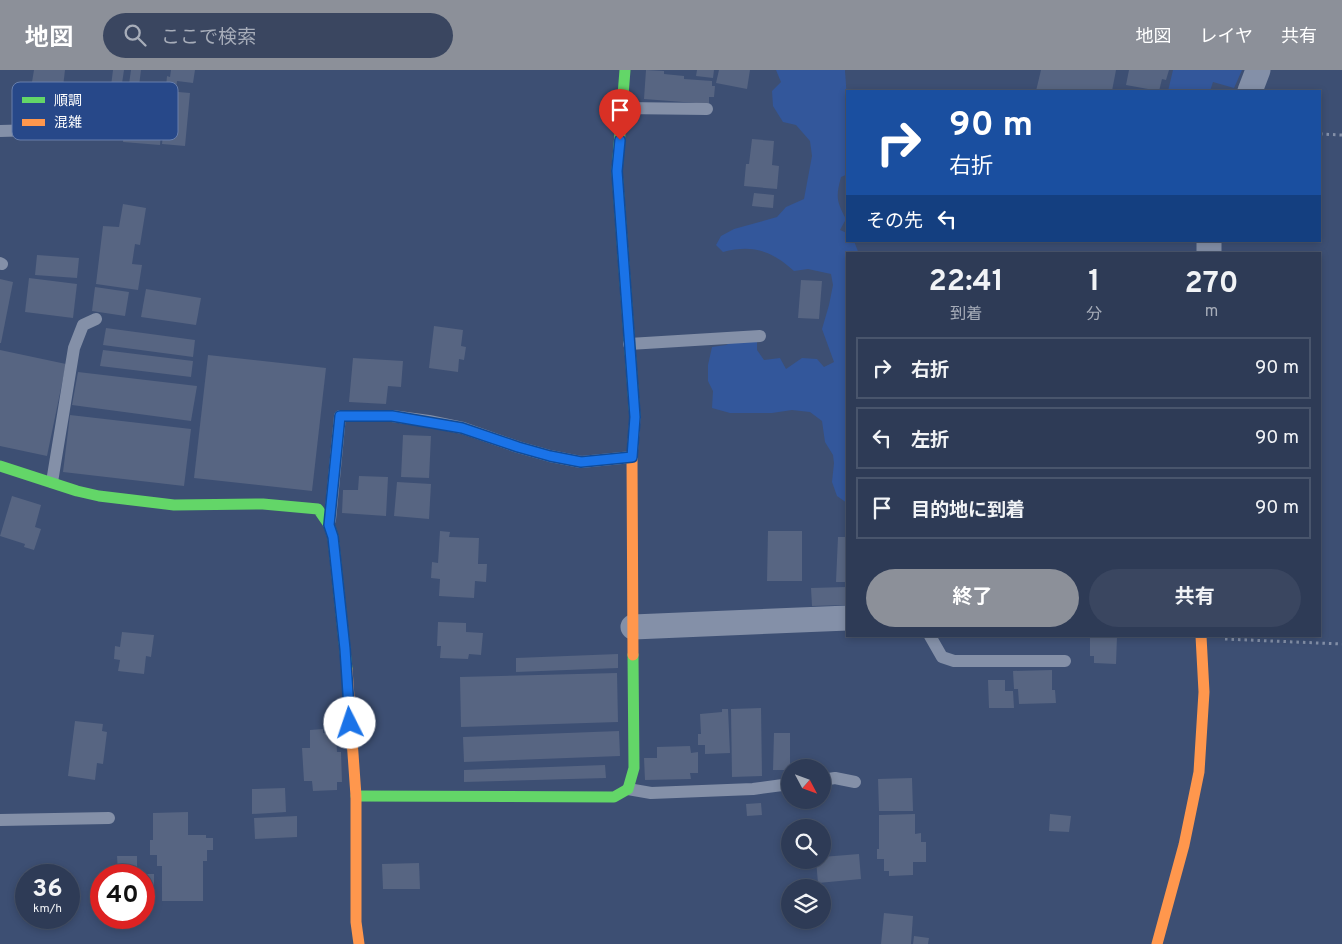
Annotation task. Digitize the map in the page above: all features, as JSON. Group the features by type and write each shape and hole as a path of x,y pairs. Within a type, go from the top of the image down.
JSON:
{"street":[{"path":"356,796 614,797 628,789 634,768 632,457 635,417 617,171 625,70"},
{"path":"1250,90 1258,70"},
{"path":"0,466 77,491 99,496 174,504 264,504 318,509 329,525 333,537 344,640 356,796 356,922 359,944"},
{"path":"633,627 846,618"},
{"path":"1157,944 1184,845 1199,772 1204,692 1201,637"}],"lane":[{"path":"622,108 707,109"},
{"path":"52,482 74,348 83,325 96,319"},
{"path":"630,344 760,336"},
{"path":"329,525 340,416 392,416 438,423 462,428 550,456 581,462 632,457"},
{"path":"931,637 942,657 954,661 1065,661"},
{"path":"831,779 855,782"},
{"path":"628,789 651,793 753,790 781,785"},
{"path":"0,820 109,818"}],"path":[{"path":"1321,134 1342,134"},
{"path":"1201,637 1342,644"}],"shaded area":[{"path":"776,70 845,70 846,175 841,177 838,198 840,208 846,219 840,230 846,233 846,242 854,242 858,252 846,252 846,502 837,496 832,482 833,455 825,442 822,421 810,412 792,410 772,413 730,413 712,408 713,391 708,381 708,365 712,347 726,345 738,339 757,339 757,350 764,360 780,358 786,369 802,358 817,359 824,367 834,362 822,329 833,285 831,274 808,269 794,271 778,258 761,251 744,249 723,252 716,245 721,236 734,229 777,217 786,207 804,199 812,156 810,141 796,125 783,122 773,106 772,91 781,82"},
{"path":"1173,70 1242,70 1234,88 1213,82 1210,90 1168,90"}],"building":[{"path":"34,70 65,70 64,82 32,82"},
{"path":"113,70 124,70 122,82 112,82"},
{"path":"131,70 141,70 140,82 129,82"},
{"path":"171,70 195,70 193,83 166,82 167,76 170,77"},
{"path":"646,70 664,71 664,74 684,76 684,79 712,81 712,86 715,86 714,97 709,97 709,104 644,99"},
{"path":"697,70 714,70 713,78 696,76"},
{"path":"719,70 750,70 747,89 716,83"},
{"path":"1041,70 1116,70 1112,90 1036,90"},
{"path":"1129,70 1169,70 1166,80 1162,79 1159,90 1126,85"},
{"path":"178,92 190,93 185,146 162,144 162,140 178,140"},
{"path":"752,139 774,141 772,165 779,166 777,189 744,186 746,164 749,164"},
{"path":"123,140 160,140 160,145 123,142"},
{"path":"754,193 774,195 773,208 752,206"},
{"path":"123,204 146,208 140,245 135,244 132,264 142,265 138,290 96,284 103,226 119,227"},
{"path":"37,255 79,258 77,278 35,275"},
{"path":"29,278 77,284 73,318 25,312"},
{"path":"0,279 13,282 1,343 0,343"},
{"path":"801,280 822,281 819,319 798,318"},
{"path":"95,287 129,292 125,316 92,311"},
{"path":"146,289 201,298 196,325 141,317"},
{"path":"434,326 463,330 461,346 466,347 464,360 459,359 458,372 429,368"},
{"path":"106,328 195,340 193,357 103,345"},
{"path":"0,350 66,364 47,456 0,446"},
{"path":"103,350 193,361 191,377 100,366"},
{"path":"208,355 326,368 312,491 194,478"},
{"path":"353,358 403,361 401,387 388,386 386,404 349,402"},
{"path":"78,372 197,386 191,421 72,405"},
{"path":"70,415 191,429 184,486 63,472"},
{"path":"403,435 431,436 429,478 401,477"},
{"path":"359,476 388,477 386,516 342,513 343,490 358,490"},
{"path":"397,482 431,484 429,519 394,516"},
{"path":"12,496 41,505 35,527 41,529 34,550 24,547 25,544 0,536"},
{"path":"440,531 450,532 449,537 479,538 478,564 487,564 486,582 475,581 474,598 439,596 440,579 431,578 432,562 438,563"},
{"path":"768,531 802,531 802,581 767,581"},
{"path":"838,537 846,537 846,582 836,582"},
{"path":"846,587 846,605 812,606 811,588"},
{"path":"438,622 466,623 466,632 483,633 481,655 469,654 468,659 440,658 441,646 437,646"},
{"path":"122,632 154,635 151,657 146,656 144,674 118,671 120,660 114,659 115,646 120,647"},
{"path":"1090,637 1117,637 1116,664 1094,663 1094,656 1090,656"},
{"path":"618,654 618,668 516,672 516,658"},
{"path":"1052,670 1052,690 1055,690 1056,703 1019,704 1018,689 1014,689 1013,671"},
{"path":"617,673 618,722 461,727 460,677"},
{"path":"988,680 1005,680 1005,691 1013,691 1014,708 989,708"},
{"path":"761,708 762,776 732,777 731,709"},
{"path":"722,709 728,709 730,753 705,754 705,745 698,745 698,734 701,734 700,714 722,712"},
{"path":"75,721 103,724 102,731 107,732 103,764 97,763 95,780 68,776"},
{"path":"323,729 323,733 332,732 332,736 336,736 337,752 341,752 342,782 337,782 337,790 313,791 312,781 304,781 302,748 310,748 310,730"},
{"path":"619,731 620,756 464,762 463,737"},
{"path":"774,733 790,733 790,759 781,759 781,770 773,770"},
{"path":"690,746 691,753 698,752 698,773 690,773 691,779 645,780 644,758 657,758 657,747"},
{"path":"605,765 606,778 464,782 464,770"},
{"path":"912,778 913,811 879,811 878,779"},
{"path":"285,788 286,812 252,814 252,789"},
{"path":"761,803 762,815 747,816 746,804"},
{"path":"188,812 188,835 206,835 206,838 213,838 213,850 207,850 207,861 203,861 203,901 162,901 162,866 157,866 157,855 150,855 150,840 153,840 153,813"},
{"path":"915,814 915,834 921,833 921,842 926,842 926,862 913,862 913,875 889,876 889,871 884,871 884,859 877,859 877,849 879,849 879,815"},
{"path":"1050,814 1071,816 1069,832 1049,831"},
{"path":"297,816 297,837 255,839 254,818"},
{"path":"859,854 861,879 831,882 831,879 818,879 817,869 831,869 831,856"},
{"path":"117,856 137,856 137,864 117,864"},
{"path":"419,863 420,889 383,889 382,864"},
{"path":"884,913 913,916 911,944 881,944"},
{"path":"914,936 929,938 928,944 913,944"}],"traffic: fast":[{"path":"625,70 617,171 635,418"},
{"path":"0,466 77,491 99,496 174,505 263,504 318,509 329,525 333,537 347,669"},
{"path":"356,796 614,797 628,789 634,768 633,655"}],"traffic: slow":[{"path":"633,655 632,457 635,418"},
{"path":"1157,944 1184,845 1199,772 1204,692 1201,637"},
{"path":"347,669 356,796 356,922 359,944"}],"route":[{"path":"350,723 345,649 333,537 329,525 340,416 392,416 430,421 462,428 550,456 581,462 632,457 635,417 617,171 620,140"}]}
